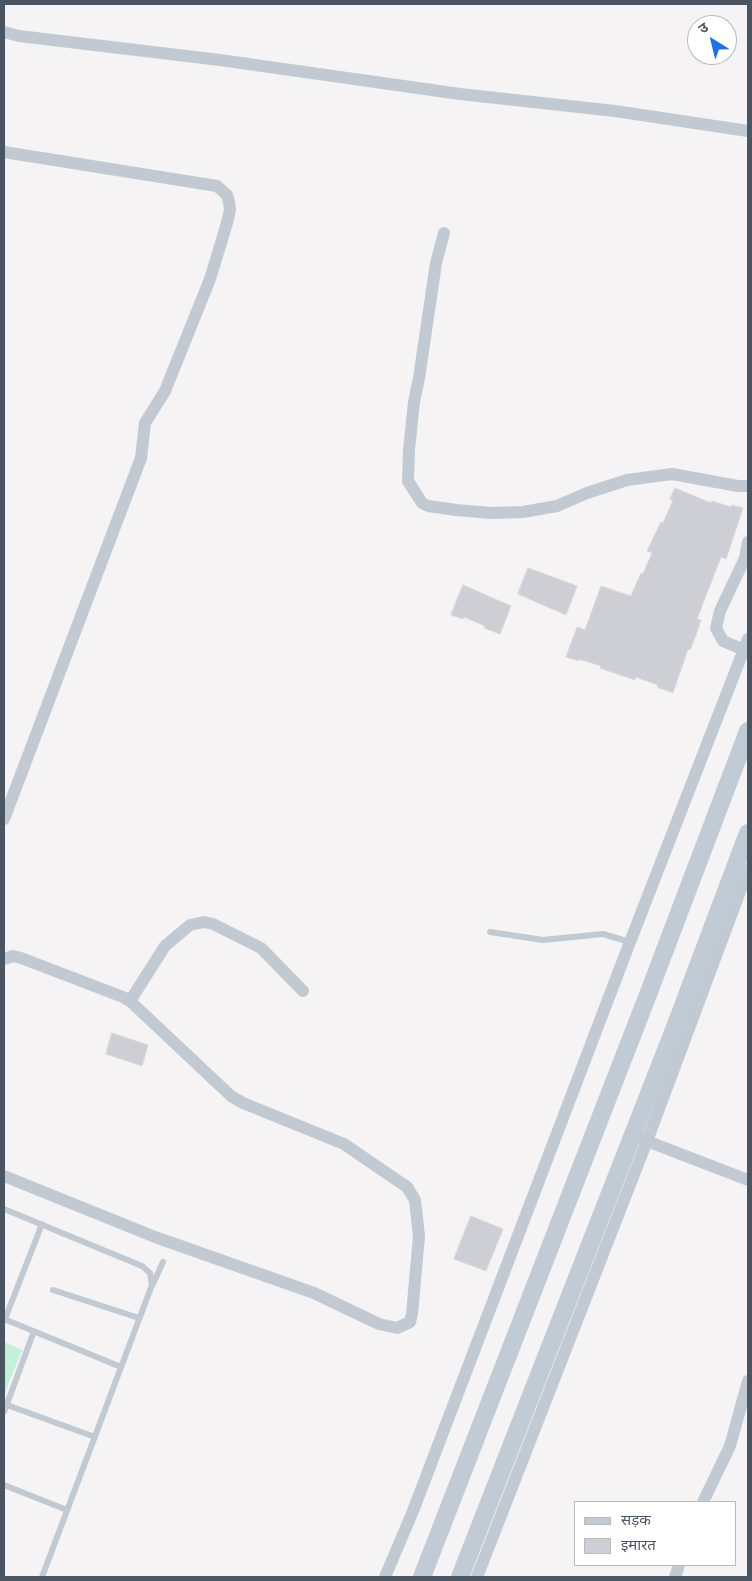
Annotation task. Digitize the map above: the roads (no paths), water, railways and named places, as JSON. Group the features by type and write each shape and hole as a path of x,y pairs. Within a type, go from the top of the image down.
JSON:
{"street":[{"path":"4,32 19,36 344,77 460,94 615,112 748,132"},
{"path":"4,152 217,186 227,196 230,210 203,296 165,391 145,423 141,458 4,819"},
{"path":"444,233 436,263 414,402 409,450 408,482 422,503 428,506 456,510 491,513 523,512 557,506 587,493 627,480 672,474 738,486 748,486"},
{"path":"385,1577 413,1511 630,942 746,645 724,641 716,628 720,612 745,558 748,542"},
{"path":"422,1577 748,731"},
{"path":"477,1577 640,1138 748,833"},
{"path":"460,1577 748,870"},
{"path":"130,1001 164,946 190,925 204,922 213,924 261,948 303,991"},
{"path":"4,959 13,956 21,958 123,997 130,1001 231,1096 344,1144 407,1187 414,1200 419,1245 410,1322 397,1328 379,1324 314,1293 155,1237 4,1176"},
{"path":"640,1138 748,1180"},
{"path":"703,1501 730,1446 748,1381"}],"lane":[{"path":"490,932 543,940 603,934 630,942"},
{"path":"4,1209 142,1266 150,1273 152,1285"},
{"path":"42,1224 4,1319 121,1367"},
{"path":"42,1577 139,1318 163,1262"},
{"path":"53,1290 139,1318"},
{"path":"4,1412 34,1331"},
{"path":"7,1405 95,1437"},
{"path":"4,1485 67,1510"}]}
